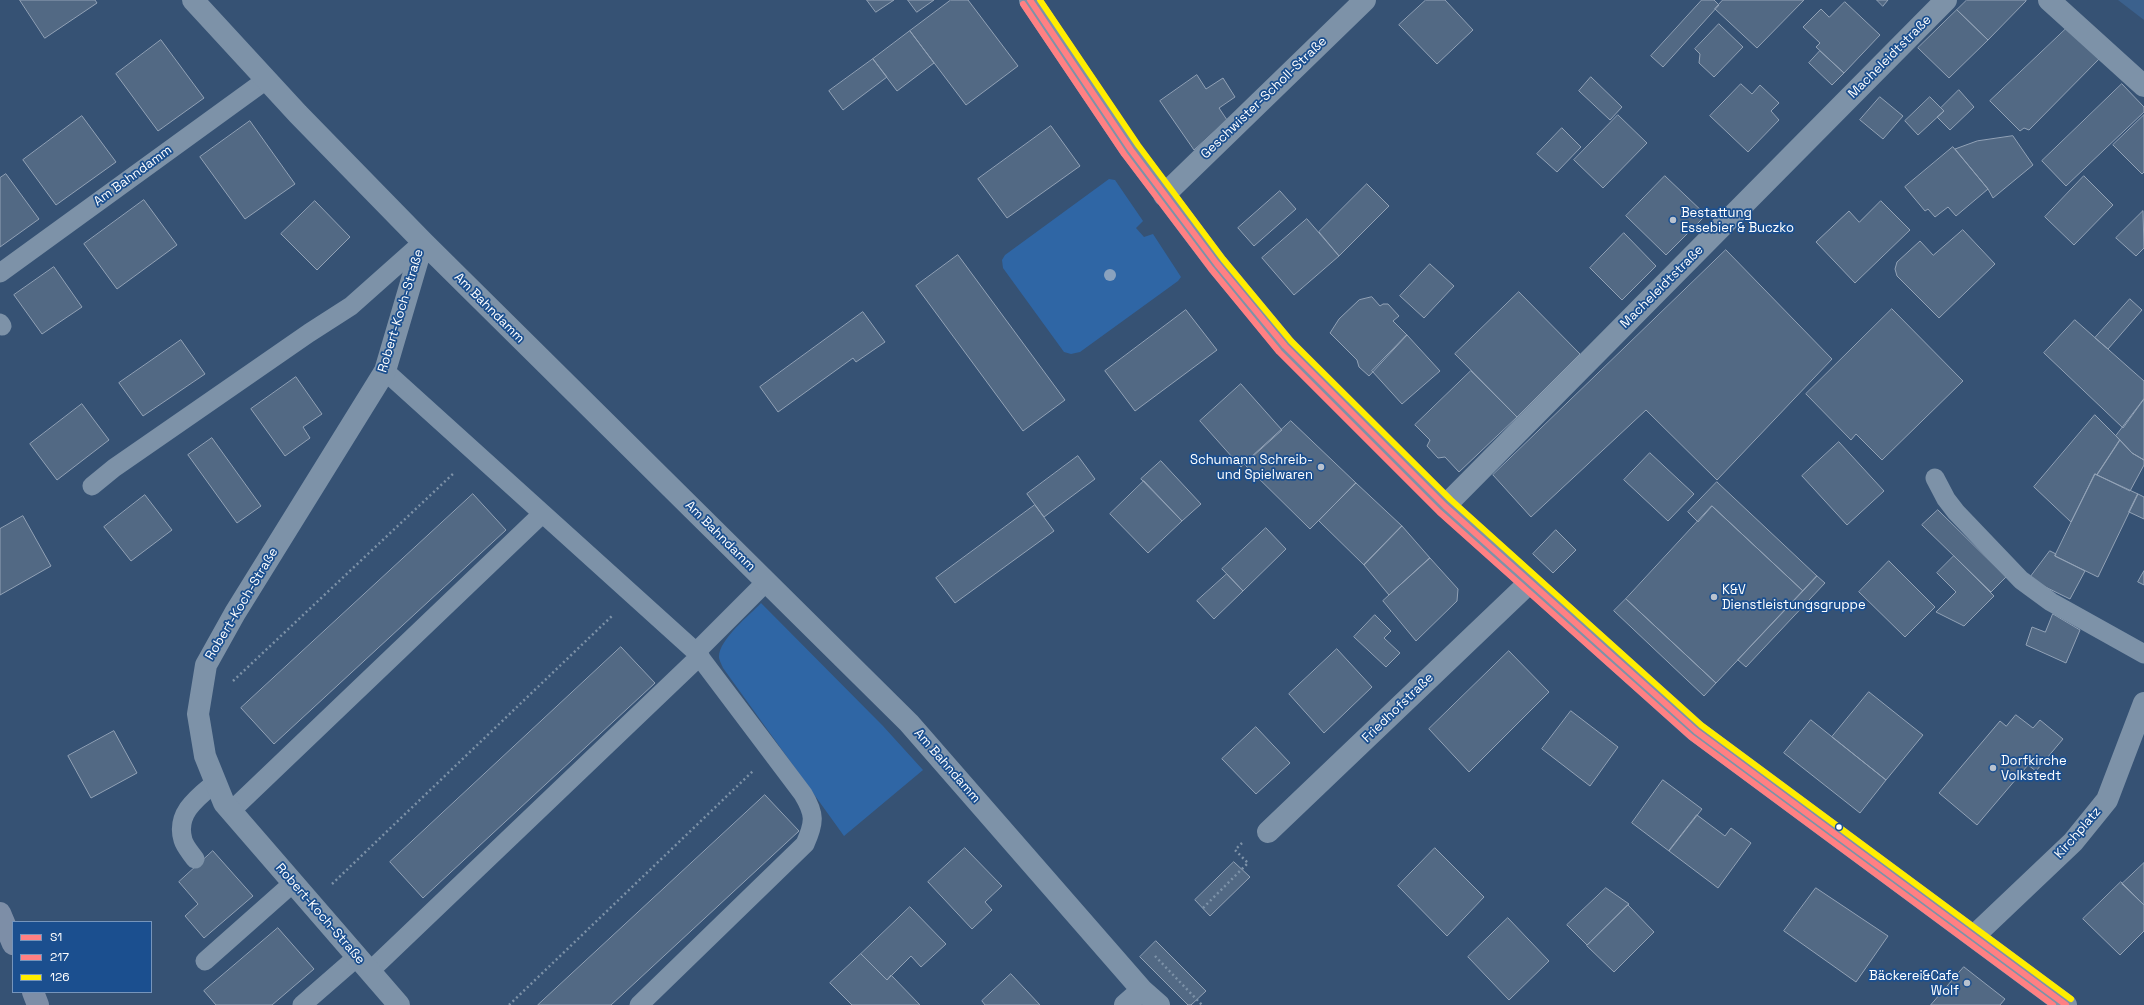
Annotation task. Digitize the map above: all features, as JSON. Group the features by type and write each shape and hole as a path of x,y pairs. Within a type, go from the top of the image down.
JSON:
{"main road":[{"path":"0,913 12,942"},
{"path":"33,993 38,1005"}],"street":[{"name":"Am Bahndamm","path":"193,0 266,80 423,242 910,723 1142,990 1159,1005"},
{"path":"1030,0 1131,150 1217,264 1286,346 1445,506 1529,583 1696,731 2066,1005"},
{"name":"Geschwister-Scholl-Straße","path":"1164,195 1364,0"},
{"name":"Macheleidtstraße","path":"1445,506 1946,0"},
{"path":"2049,0 2144,86"},
{"name":"Robert-Koch-Straße","path":"399,1005 224,803 205,756 198,714 206,665 234,613 385,371 423,242"},
{"name":"Friedhofstraße","path":"1268,832 1529,583"},
{"name":"Kirchplatz","path":"1974,936 2073,842 2107,800 2144,703"},
{"path":"1125,1005 1142,990"}],"lane":[{"name":"Am Bahndamm","path":"0,273 266,80"},
{"path":"92,486 114,468 309,333 351,306 423,242"},
{"path":"385,371 475,454 698,654 803,794 812,810 812,828 805,844 639,1005"},
{"path":"1935,478 1946,499 1956,512 2021,580 2051,602 2144,654"},
{"path":"231,811 542,514"},
{"path":"302,1005 363,964 698,654 766,582"},
{"path":"195,859 183,840 183,817 192,803 216,782"},
{"path":"205,961 294,883"}],"path":[{"path":"232,682 475,454"},
{"path":"312,904 633,595"},
{"path":"509,1005 772,753"},
{"path":"1203,908 1242,869"},
{"path":"1155,956 1202,1005"}],"shaded area":[{"path":"2118,0 2144,0 2144,20"},
{"path":"1109,179 1115,180 1143,221 1136,228 1144,237 1153,234 1181,277 1178,281 1080,352 1071,354 1064,352 1003,268 1002,260 1005,255"},
{"path":"761,603 883,726 923,770 844,836 723,668 719,660 720,650 729,635"}],"building":[{"path":"20,0 95,0 97,3 45,38"},
{"path":"867,0 894,0 876,12"},
{"path":"908,0 934,0 917,12"},
{"path":"951,0 968,0 1018,66 966,105 910,31"},
{"path":"1426,0 1445,0 1473,30 1437,64 1399,25"},
{"path":"1702,0 1714,0 1719,5 1663,67 1651,56"},
{"path":"1723,0 1804,0 1757,48 1715,9"},
{"path":"1877,0 1888,0 1883,6"},
{"path":"1967,0 2026,1 1988,40 1957,10"},
{"path":"1845,2 1880,35 1844,73 1816,47 1820,43 1803,27 1821,9 1829,17"},
{"path":"1957,10 1988,40 1949,78 1918,48"},
{"path":"1719,24 1743,47 1714,77 1699,63 1700,54 1695,49"},
{"path":"2067,28 2100,58 2029,130 2024,128 2020,131 1990,101"},
{"path":"910,31 934,63 897,91 873,59"},
{"path":"161,40 204,98 158,131 116,74"},
{"path":"1820,51 1844,73 1832,85 1809,63"},
{"path":"873,59 887,77 843,110 829,91"},
{"path":"1197,75 1206,89 1223,78 1235,97 1219,108 1227,120 1194,150 1160,101"},
{"path":"1591,77 1622,107 1610,120 1579,91"},
{"path":"1741,84 1752,94 1760,85 1779,103 1771,111 1779,120 1748,152 1710,116"},
{"path":"2122,84 2144,107 2144,112 2066,186 2042,161"},
{"path":"1959,90 1974,107 1950,130 1937,117 1944,111 1941,108"},
{"path":"1880,97 1903,116 1883,139 1860,120"},
{"path":"1930,97 1944,111 1918,135 1905,121"},
{"path":"1618,115 1647,143 1603,188 1574,160"},
{"path":"2144,115 2144,172 2142,174 2113,145"},
{"path":"82,116 116,162 56,205 23,160"},
{"path":"250,121 295,184 245,219 200,157"},
{"path":"1051,126 1080,166 1007,218 978,179"},
{"path":"1562,128 1581,147 1557,172 1537,154"},
{"path":"2013,136 2033,165 1993,198 1988,189 1955,149 1977,141"},
{"path":"1953,147 1988,189 1956,216 1948,207 1935,217 1928,209 1925,211 1905,187"},
{"path":"6,174 39,219 0,247 0,178"},
{"path":"1665,176 1706,215 1666,255 1626,216"},
{"path":"2084,176 2113,205 2074,245 2045,217"},
{"path":"1367,184 1389,206 1339,256 1319,232"},
{"path":"1280,191 1296,209 1254,246 1238,228"},
{"path":"144,200 177,245 117,289 84,244"},
{"path":"315,201 350,237 317,270 281,234"},
{"path":"1881,201 1910,230 1855,283 1816,242 1849,211 1859,222"},
{"path":"2143,211 2144,248 2136,256 2116,238"},
{"path":"1307,219 1339,256 1294,295 1262,258"},
{"path":"1963,230 1995,264 1939,318 1897,276 1895,269 1897,262 1920,241 1933,255"},
{"path":"1624,233 1656,266 1622,300 1590,268"},
{"path":"1726,250 1832,359 1717,480 1646,410 1531,517 1493,475"},
{"path":"958,255 1065,400 1023,431 916,286"},
{"path":"1430,264 1454,286 1424,318 1400,296"},
{"path":"54,267 82,307 42,334 14,295"},
{"path":"1519,292 1580,354 1517,417 1455,354"},
{"path":"1372,297 1380,306 1383,304 1388,304 1399,316 1393,321 1407,335 1369,376 1359,367 1357,360 1330,333 1339,319 1359,300"},
{"path":"2130,299 2142,310 2108,349 2095,338"},
{"path":"1892,309 1963,381 1882,460 1856,434 1851,440 1806,394"},
{"path":"1186,310 1217,350 1135,411 1105,371"},
{"path":"863,312 885,342 856,362 853,358 778,412 760,387"},
{"path":"2075,320 2144,381 2144,399 2123,428 2044,353"},
{"path":"1407,335 1440,371 1402,404 1372,371"},
{"path":"181,340 205,374 143,416 119,383"},
{"path":"1471,371 1517,417 1459,472 1445,457 1438,458 1427,446 1430,440 1415,425"},
{"path":"296,377 322,414 303,427 310,438 285,456 251,409"},
{"path":"1241,384 1282,430 1241,467 1200,421"},
{"path":"2144,399 2144,460 2132,453 2116,436"},
{"path":"82,404 109,440 57,480 30,444"},
{"path":"2095,415 2120,440 2097,475 2095,474 2071,522 2034,487"},
{"path":"1291,421 1356,483 1310,529 1244,464"},
{"path":"212,438 261,506 237,523 188,455"},
{"path":"2120,440 2132,453 2144,460 2144,465 2130,491 2097,475"},
{"path":"1839,442 1884,491 1847,525 1802,476"},
{"path":"1650,453 1694,494 1668,521 1624,480"},
{"path":"1078,456 1095,479 1044,517 1027,494"},
{"path":"1161,461 1201,504 1182,521 1141,479"},
{"path":"2095,474 2138,494 2098,577 2055,556"},
{"path":"1144,481 1182,521 1148,553 1110,514"},
{"path":"1717,482 1817,576 1803,591 1712,506 1698,522 1688,512"},
{"path":"1356,483 1402,526 1364,565 1319,521"},
{"path":"473,494 506,530 274,744 241,708"},
{"path":"2138,494 2144,497 2144,519 2129,512"},
{"path":"145,495 172,530 131,561 104,527"},
{"path":"1035,505 1054,531 955,603 936,578"},
{"path":"1712,506 1803,591 1716,683 1626,599"},
{"path":"1938,510 2006,577 1991,592 1922,525"},
{"path":"23,516 51,566 0,595 0,529"},
{"path":"1402,526 1430,558 1389,595 1364,565"},
{"path":"1266,528 1286,549 1243,591 1222,569"},
{"path":"1556,530 1576,550 1553,573 1533,554"},
{"path":"2050,551 2056,554 2055,556 2085,571 2070,599 2029,579"},
{"path":"1954,556 1994,596 1964,626 1936,612 1956,592 1937,573"},
{"path":"1430,558 1458,589 1457,601 1416,641 1383,601"},
{"path":"1889,561 1935,607 1905,637 1859,592"},
{"path":"2144,571 2144,585 2138,582"},
{"path":"1227,574 1243,591 1214,619 1197,601"},
{"path":"1817,576 1825,583 1746,667 1738,660"},
{"path":"1626,599 1716,683 1704,696 1614,611"},
{"path":"2053,614 2080,630 2066,663 2026,645 2032,627 2045,632"},
{"path":"1375,615 1391,631 1384,638 1400,653 1386,667 1354,637"},
{"path":"621,647 655,683 423,898 390,862"},
{"path":"1337,649 1372,687 1324,733 1289,694"},
{"path":"1509,651 1549,692 1469,772 1429,729"},
{"path":"1869,692 1923,735 1886,780 1832,737"},
{"path":"1571,711 1618,747 1590,786 1542,749"},
{"name":"Dorfkirche Volkstedt","path":"2016,715 2033,728 2040,720 2063,739 2036,771 2028,765 1977,825 1939,793 2000,721 2006,726"},
{"path":"1811,720 1886,780 1860,813 1784,753"},
{"path":"1256,727 1290,763 1256,794 1222,759"},
{"path":"114,731 137,773 91,798 68,756"},
{"path":"1663,780 1702,809 1669,851 1632,823"},
{"path":"765,795 799,831 611,1005 538,1005"},
{"path":"1697,815 1725,836 1731,828 1751,843 1718,888 1669,851"},
{"path":"965,848 1002,886 985,902 992,910 972,929 928,882"},
{"path":"1435,848 1484,897 1447,936 1398,886"},
{"path":"213,851 253,896 204,938 185,916 198,904 179,882"},
{"path":"1234,862 1250,877 1210,916 1195,900"},
{"path":"2144,863 2144,905 2122,884"},
{"path":"2121,882 2144,905 2144,931 2120,955 2083,919"},
{"path":"1606,888 1629,904 1587,945 1567,925"},
{"path":"1816,888 1888,936 1856,982 1784,931"},
{"path":"1628,905 1654,932 1614,972 1587,946"},
{"path":"910,907 946,944 921,967 911,956 887,980 861,954"},
{"path":"1508,918 1549,961 1509,1000 1468,957"},
{"path":"278,928 314,969 272,1005 216,1005 204,991"},
{"path":"1156,941 1206,991 1191,1005 1188,1005 1140,957"},
{"path":"861,954 887,980 891,975 920,1005 852,1005 830,983"},
{"name":"Bäckerei&Cafe Wolf","path":"1964,967 2005,999 2000,1005 1931,1005"},
{"path":"1011,974 1040,1005 985,1005 982,1001"}],"transit line":[{"name":"S1","path":"1030,0 1131,150 1217,264 1285,346 1445,506 1696,731 2066,1005"},
{"name":"126","path":"1040,0 1138,145 1223,259 1291,341 1451,500 1701,725 2071,999"},
{"name":"217","path":"1023,4 1124,154 1211,269 1279,352 1439,512 1691,737 2053,1005"}],"place":[{"name":"Bestattung Essebier & Buczko","path":"1673,220"},
{"name":"Schumann Schreib- und Spielwaren","path":"1321,467"},
{"name":"K&V Dienstleistungsgruppe","path":"1714,597"},
{"name":"Dorfkirche Volkstedt","path":"1993,768"},
{"name":"Bäckerei&Cafe Wolf","path":"1967,983"}]}
